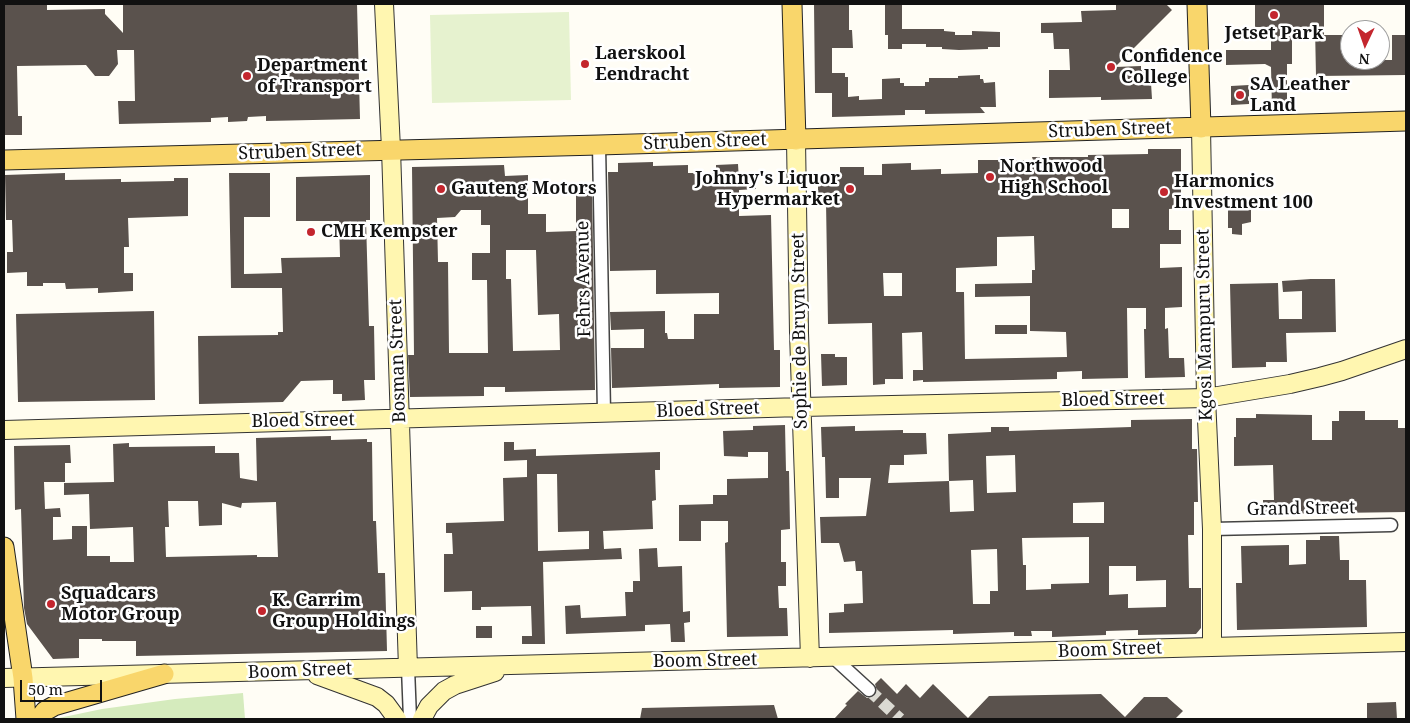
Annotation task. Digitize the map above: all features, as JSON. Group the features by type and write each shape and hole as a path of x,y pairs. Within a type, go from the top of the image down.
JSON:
{"main road":[{"name":"Bosman Street","path":"384,4 391,149 408,668"},
{"name":"Sophie de Bruyn Street","path":"792,4 810,658"},
{"name":"Kgosi Mampuru Street","path":"1197,4 1206,398 1212,529 1212,647"},
{"name":"Struben Street","path":"4,160 1406,122"},
{"name":"Bloed Street","path":"4,430 802,407 1206,398 1264,389 1320,377 1406,349"},
{"path":"4,547 26,719"},
{"name":"Boom Street","path":"4,678 1406,642"},
{"path":"422,719 429,706 444,691 464,682 515,665"},
{"path":"303,671 331,679 377,697 390,709 397,719"},
{"path":"39,719 45,711 54,706 164,674"}],"street":[{"name":"Fehrs Avenue","path":"599,145 604,413"},
{"name":"Grand Street","path":"1212,529 1391,525"},
{"path":"834,658 869,690"},
{"name":"Bosman Street","path":"408,668 410,719"}],"green space":[{"path":"569,12 571,100 432,103 430,15"},
{"path":"243,693 245,719 54,719 102,709 175,699"}],"building":[{"name":"Department of Transport","path":"4,4 47,4 47,10 105,9 105,14 123,33 123,4 357,4 360,119 266,121 266,116 248,117 247,121 228,122 228,117 211,118 211,122 119,124 118,101 135,101 134,50 117,50 118,64 109,76 95,76 86,65 17,66 18,116 22,116 22,135 4,135"},
{"path":"814,4 849,4 849,30 852,30 853,48 832,48 832,73 845,73 845,77 848,77 848,97 859,96 859,100 882,99 882,79 900,78 900,83 904,83 904,86 925,86 925,82 929,82 929,78 958,78 958,76 980,75 980,79 983,79 984,83 995,82 996,107 980,107 985,113 925,114 925,110 905,110 905,115 832,117 832,93 815,93"},
{"path":"885,4 902,4 902,29 944,29 944,31 955,32 955,35 972,35 972,31 1000,32 1000,47 959,50 926,47 926,44 902,44 902,49 888,49 888,35 885,35"},
{"path":"1116,4 1166,4 1172,10 1115,67 1141,66 1141,70 1157,70 1157,82 1151,83 1152,99 1101,100 1101,97 1049,98 1049,70 1070,70 1069,49 1054,49 1053,33 1041,33 1041,23 1082,22 1081,11 1116,10"},
{"path":"1255,4 1324,4 1324,35 1340,35 1340,70 1390,70 1392,35 1406,35 1406,75 1316,76 1315,27 1292,27 1292,64 1287,64 1287,109 1272,109 1271,67 1265,64 1226,65 1226,50 1271,50 1271,27 1255,27"},
{"name":"SA Leather Land","path":"1249,85 1249,104 1231,105 1231,86"},
{"path":"1148,149 1181,149 1181,208 1169,209 1169,230 1181,230 1181,244 1160,244 1160,268 1182,267 1182,307 1165,308 1165,329 1168,328 1169,358 1184,358 1185,377 1145,378 1144,329 1146,329 1146,308 1127,308 1128,378 1082,379 1082,371 1057,372 1057,379 913,381 913,370 923,370 922,332 902,333 903,379 885,379 885,384 873,385 872,323 828,324 826,202 818,202 818,177 840,177 840,167 864,167 864,175 882,175 882,164 911,163 911,170 941,169 941,174 978,173 978,160 1033,160 1032,157 1148,154","holes":["1112,209 1129,209 1129,228 1112,228","1034,236 1035,270 1032,270 1032,283 975,284 975,297 1030,296 1030,331 1066,332 1067,357 965,359 964,292 956,292 956,268 997,266 997,237","883,273 902,273 902,296 884,296"]},
{"path":"653,162 653,166 688,165 688,173 716,173 716,165 738,164 739,181 755,180 756,189 739,190 739,216 771,215 774,350 780,350 780,387 719,388 719,384 612,388 611,348 644,348 644,329 611,330 610,312 665,311 665,333 667,333 668,339 694,339 694,314 719,314 719,293 656,294 656,270 610,271 608,172 618,172 618,163"},
{"path":"504,165 505,176 528,175 528,214 546,214 546,232 576,231 576,183 592,183 595,390 505,392 505,387 484,387 484,396 410,397 408,355 414,355 412,167","holes":["461,210 481,210 481,225 490,225 490,253 472,253 472,280 487,280 488,353 449,353 448,262 438,262 437,218 455,217","506,250 536,250 538,315 559,314 560,350 513,351 511,279 506,279"]},
{"path":"65,173 65,180 121,179 121,182 174,181 174,178 188,178 188,216 128,218 129,247 124,247 124,273 133,273 133,291 98,293 98,288 66,289 65,283 43,283 43,286 27,286 27,272 7,273 7,252 13,252 12,220 6,220 5,175"},
{"path":"229,173 270,173 270,217 244,217 244,274 282,273 281,258 340,257 339,221 296,221 296,177 370,175 370,220 366,220 369,326 374,326 375,380 364,380 365,400 342,401 342,394 333,394 333,380 301,381 283,402 199,404 198,336 278,335 278,332 283,332 282,288 231,288"},
{"path":"1228,206 1251,207 1251,222 1242,224 1242,235 1232,234 1232,228 1228,228"},
{"path":"1335,279 1336,332 1286,333 1287,362 1266,362 1266,367 1232,368 1230,284 1278,283 1279,319 1302,319 1302,291 1283,292 1282,281"},
{"path":"154,311 155,400 18,402 16,314"},
{"path":"995,325 1027,325 1027,334 995,334"},
{"path":"821,354 835,354 835,357 847,357 847,385 822,386"},
{"path":"1339,411 1365,411 1365,420 1398,420 1398,428 1406,428 1406,512 1263,514 1263,500 1274,500 1273,465 1234,466 1236,418 1256,418 1256,414 1312,415 1312,440 1332,440 1332,421 1339,421"},
{"path":"1192,419 1192,449 1197,449 1198,502 1194,502 1194,535 1188,535 1189,588 1201,588 1201,628 1196,634 1138,635 1138,630 1106,631 1106,635 1052,637 1052,631 1031,631 1032,636 1014,636 1014,632 953,634 953,630 829,633 829,613 844,612 844,604 863,603 862,571 856,571 855,561 844,562 839,543 821,543 820,517 866,516 871,478 839,478 839,498 826,498 825,457 822,457 821,427 855,426 855,431 903,430 903,433 926,433 927,454 904,455 904,465 890,465 888,483 949,481 948,434 991,432 991,427 1009,427 1009,431 1131,427 1131,420","holes":["1015,455 1016,492 987,493 986,456","973,480 974,511 950,512 949,481","1104,502 1104,523 1073,523 1073,503","1089,537 1089,583 1051,584 1051,589 1026,590 1026,565 1023,565 1022,538","997,549 998,591 990,591 990,604 973,604 971,550","1109,566 1136,566 1136,581 1166,580 1166,607 1128,608 1128,594 1109,595"]},
{"path":"785,425 786,471 789,471 790,529 781,530 781,562 786,562 786,586 778,586 779,608 787,608 788,636 727,637 725,543 728,542 728,521 701,521 701,541 679,541 679,505 713,504 713,495 727,495 727,479 768,478 768,452 748,452 748,457 724,456 723,431 753,430 753,426"},
{"path":"331,436 331,440 367,439 367,442 372,442 373,521 376,521 378,573 385,573 387,651 136,656 136,641 79,639 79,658 53,659 27,624 24,608 21,509 15,510 14,446 70,445 71,463 65,463 65,482 44,482 45,509 60,508 61,517 53,517 53,540 72,539 72,526 87,526 87,556 110,556 110,562 134,562 133,527 90,529 89,494 64,495 64,483 114,482 113,444 129,443 129,447 215,446 215,453 239,453 240,478 257,481 256,438","holes":["168,501 198,501 199,526 222,525 222,503 241,508 242,503 276,502 278,557 257,557 257,555 166,557 165,527 169,527"]},
{"path":"504,442 514,442 514,450 536,449 536,456 660,452 660,470 655,470 656,500 652,501 653,529 603,531 604,549 621,548 622,559 543,562 545,644 522,644 522,636 532,636 531,606 481,607 481,610 472,610 472,591 444,592 444,554 453,554 452,533 446,533 446,523 504,521 503,478 527,477 527,460 504,461","holes":["537,474 557,474 558,532 589,531 589,549 538,551"]},
{"path":"1320,536 1339,536 1340,560 1349,560 1349,580 1366,580 1367,627 1237,630 1236,583 1242,583 1241,546 1289,545 1289,565 1306,564 1306,540 1320,540"},
{"path":"657,548 658,567 682,566 683,612 690,611 690,622 684,623 685,642 671,642 670,624 645,625 645,631 566,634 565,606 580,605 581,618 626,616 625,592 633,592 633,581 640,581 639,549"},
{"path":"476,626 492,626 492,638 476,638"},
{"path":"881,678 897,694 906,684 920,698 933,684 968,718 989,696 1101,694 1125,717 1144,697 1167,697 1183,711 1175,719 834,719 858,691 867,698 875,696 877,691 875,684"},
{"path":"1396,702 1397,719 1367,719 1367,703"},
{"path":"774,705 778,719 640,719 642,708"}],"tunnel":[{"path":"869,690 900,719"}],"place":[{"name":"Jetset Park","path":"1274,15"},
{"name":"Laerskool Eendracht","path":"585,64"},
{"name":"Confidence College","path":"1111,67"},
{"name":"Department of Transport","path":"247,76"},
{"name":"SA Leather Land","path":"1240,95"},
{"name":"Northwood High School","path":"990,177"},
{"name":"Gauteng Motors","path":"441,189"},
{"name":"Johnny's Liquor Hypermarket","path":"850,189"},
{"name":"Harmonics Investment 100","path":"1164,192"},
{"name":"CMH Kempster","path":"311,232"},
{"name":"Squadcars Motor Group","path":"51,604"},
{"name":"K. Carrim Group Holdings","path":"262,611"}]}
